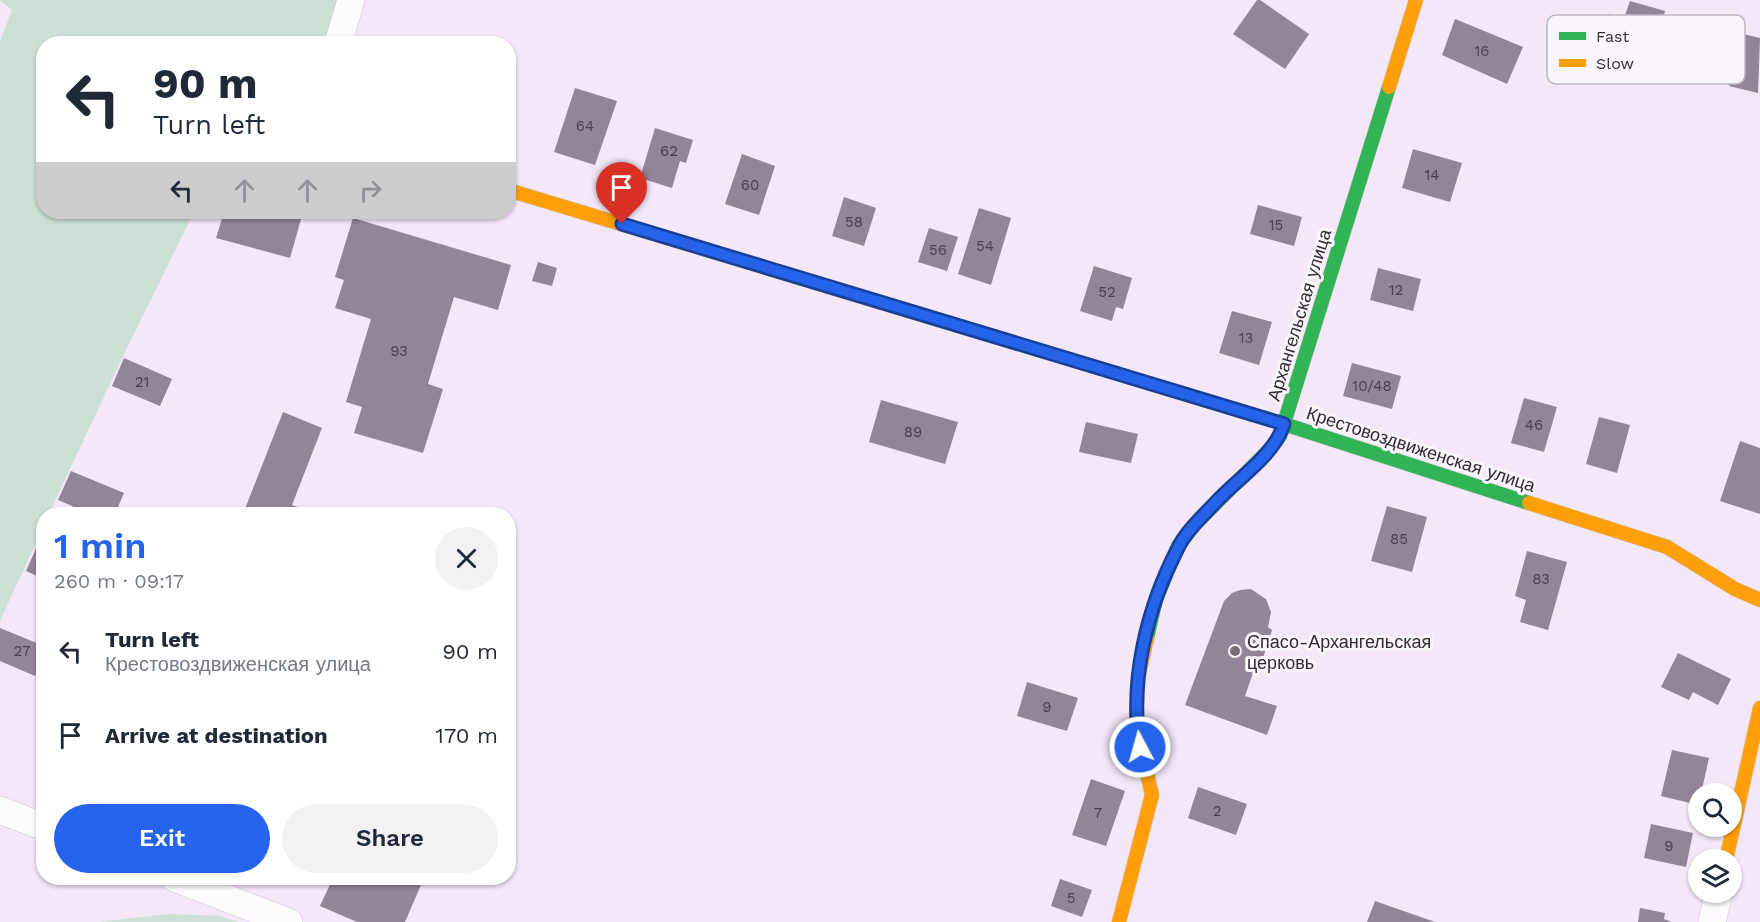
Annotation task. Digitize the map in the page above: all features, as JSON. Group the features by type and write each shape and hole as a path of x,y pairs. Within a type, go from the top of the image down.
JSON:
{"street":[{"path":"340,36 351,0"},
{"name":"Архангельская улица","path":"1119,922 1152,795 1136,725 1140,667 1156,599 1178,546 1218,500 1269,451 1280,436 1416,0"},
{"name":"Крестовоздвиженская улица","path":"516,192 1284,424 1667,547 1735,589 1760,600"},
{"path":"1728,849 1760,708"},
{"path":"0,810 36,823"},
{"path":"192,885 289,922"},
{"path":"1712,922 1716,903"}],"green space":[{"path":"0,0 346,0 335,36 36,36 36,219 191,219 52,507 36,507 36,542 0,621 0,41 12,10"},
{"path":"169,914 220,916 238,922 99,922"}],"building":[{"path":"1257,0 1309,34 1285,69 1233,34"},
{"path":"1630,1 1665,11 1664,15 1625,15"},
{"path":"1455,19 1523,47 1507,84 1442,55"},
{"path":"1745,34 1760,38 1758,93 1729,86 1730,84 1745,84"},
{"path":"575,88 617,101 595,165 554,152"},
{"path":"655,128 693,140 686,163 680,161 672,188 640,178"},
{"path":"1413,149 1462,163 1450,202 1402,188"},
{"path":"742,154 775,166 759,215 725,204"},
{"path":"844,197 876,208 864,246 832,236"},
{"path":"1258,205 1302,217 1294,246 1250,234"},
{"path":"979,208 1011,218 991,285 958,274"},
{"path":"222,219 301,219 290,258 216,238"},
{"path":"353,219 511,265 498,310 454,297 428,384 443,389 423,453 354,433 362,407 346,402 371,319 335,308 344,280 335,277"},
{"path":"929,228 958,237 947,271 918,262"},
{"path":"538,262 557,268 552,286 532,281"},
{"path":"1094,266 1132,278 1123,309 1116,307 1112,321 1080,311"},
{"path":"1378,268 1421,279 1413,311 1370,300"},
{"path":"1232,311 1272,322 1259,365 1219,353"},
{"path":"124,358 172,379 160,406 112,386"},
{"path":"1352,363 1401,376 1392,409 1343,396"},
{"path":"1524,398 1557,407 1544,452 1511,443"},
{"path":"881,400 958,422 945,464 869,442"},
{"path":"283,412 322,428 292,505 298,507 246,507"},
{"path":"1599,417 1630,425 1617,473 1586,464"},
{"path":"1086,422 1138,434 1131,463 1079,452"},
{"path":"1740,441 1760,448 1760,514 1720,501"},
{"path":"71,471 124,493 118,507 74,507 58,500"},
{"path":"1387,506 1427,517 1412,572 1371,561"},
{"path":"36,549 36,575 26,571"},
{"path":"1527,551 1567,562 1548,630 1520,622 1526,600 1515,596"},
{"name":"Спасо-Архангельская церковь","path":"1251,589 1266,599 1271,612 1268,627 1272,630 1258,674 1253,673 1245,696 1277,706 1267,735 1185,705 1224,601 1232,593"},
{"path":"0,628 36,643 35,676 0,661"},
{"path":"1678,653 1731,679 1718,705 1693,692 1689,700 1661,687"},
{"path":"1027,682 1078,698 1067,731 1017,716"},
{"path":"1672,750 1709,758 1703,783 1688,783 1688,803 1661,796"},
{"path":"1091,779 1125,791 1106,846 1072,835"},
{"path":"1198,787 1247,804 1236,835 1188,818"},
{"path":"1651,824 1688,832 1688,837 1692,837 1686,867 1644,858"},
{"path":"1060,879 1092,890 1082,917 1051,906"},
{"path":"330,885 421,885 405,922 357,922 320,906"},
{"path":"1375,901 1435,922 1367,922"},
{"path":"1640,908 1665,913 1664,919 1672,922 1638,922"}],"traffic: fast":[{"path":"1147,638 1156,599 1178,546 1196,523 1280,436 1389,87"},
{"path":"962,327 1284,424 1529,503"}],"traffic: slow":[{"path":"1389,87 1416,0"},
{"path":"516,192 962,327"},
{"path":"1529,503 1667,547 1735,589 1760,600"},
{"path":"1119,922 1152,795 1136,725 1138,678 1147,638"},
{"path":"1728,849 1760,708"}],"place":[{"name":"Спасо-Архангельская церковь","path":"1235,651"}],"route":[{"path":"622,224 1284,424 1280,436 1269,451 1218,500 1178,546 1156,599 1138,678 1136,725 1140,747"}]}
